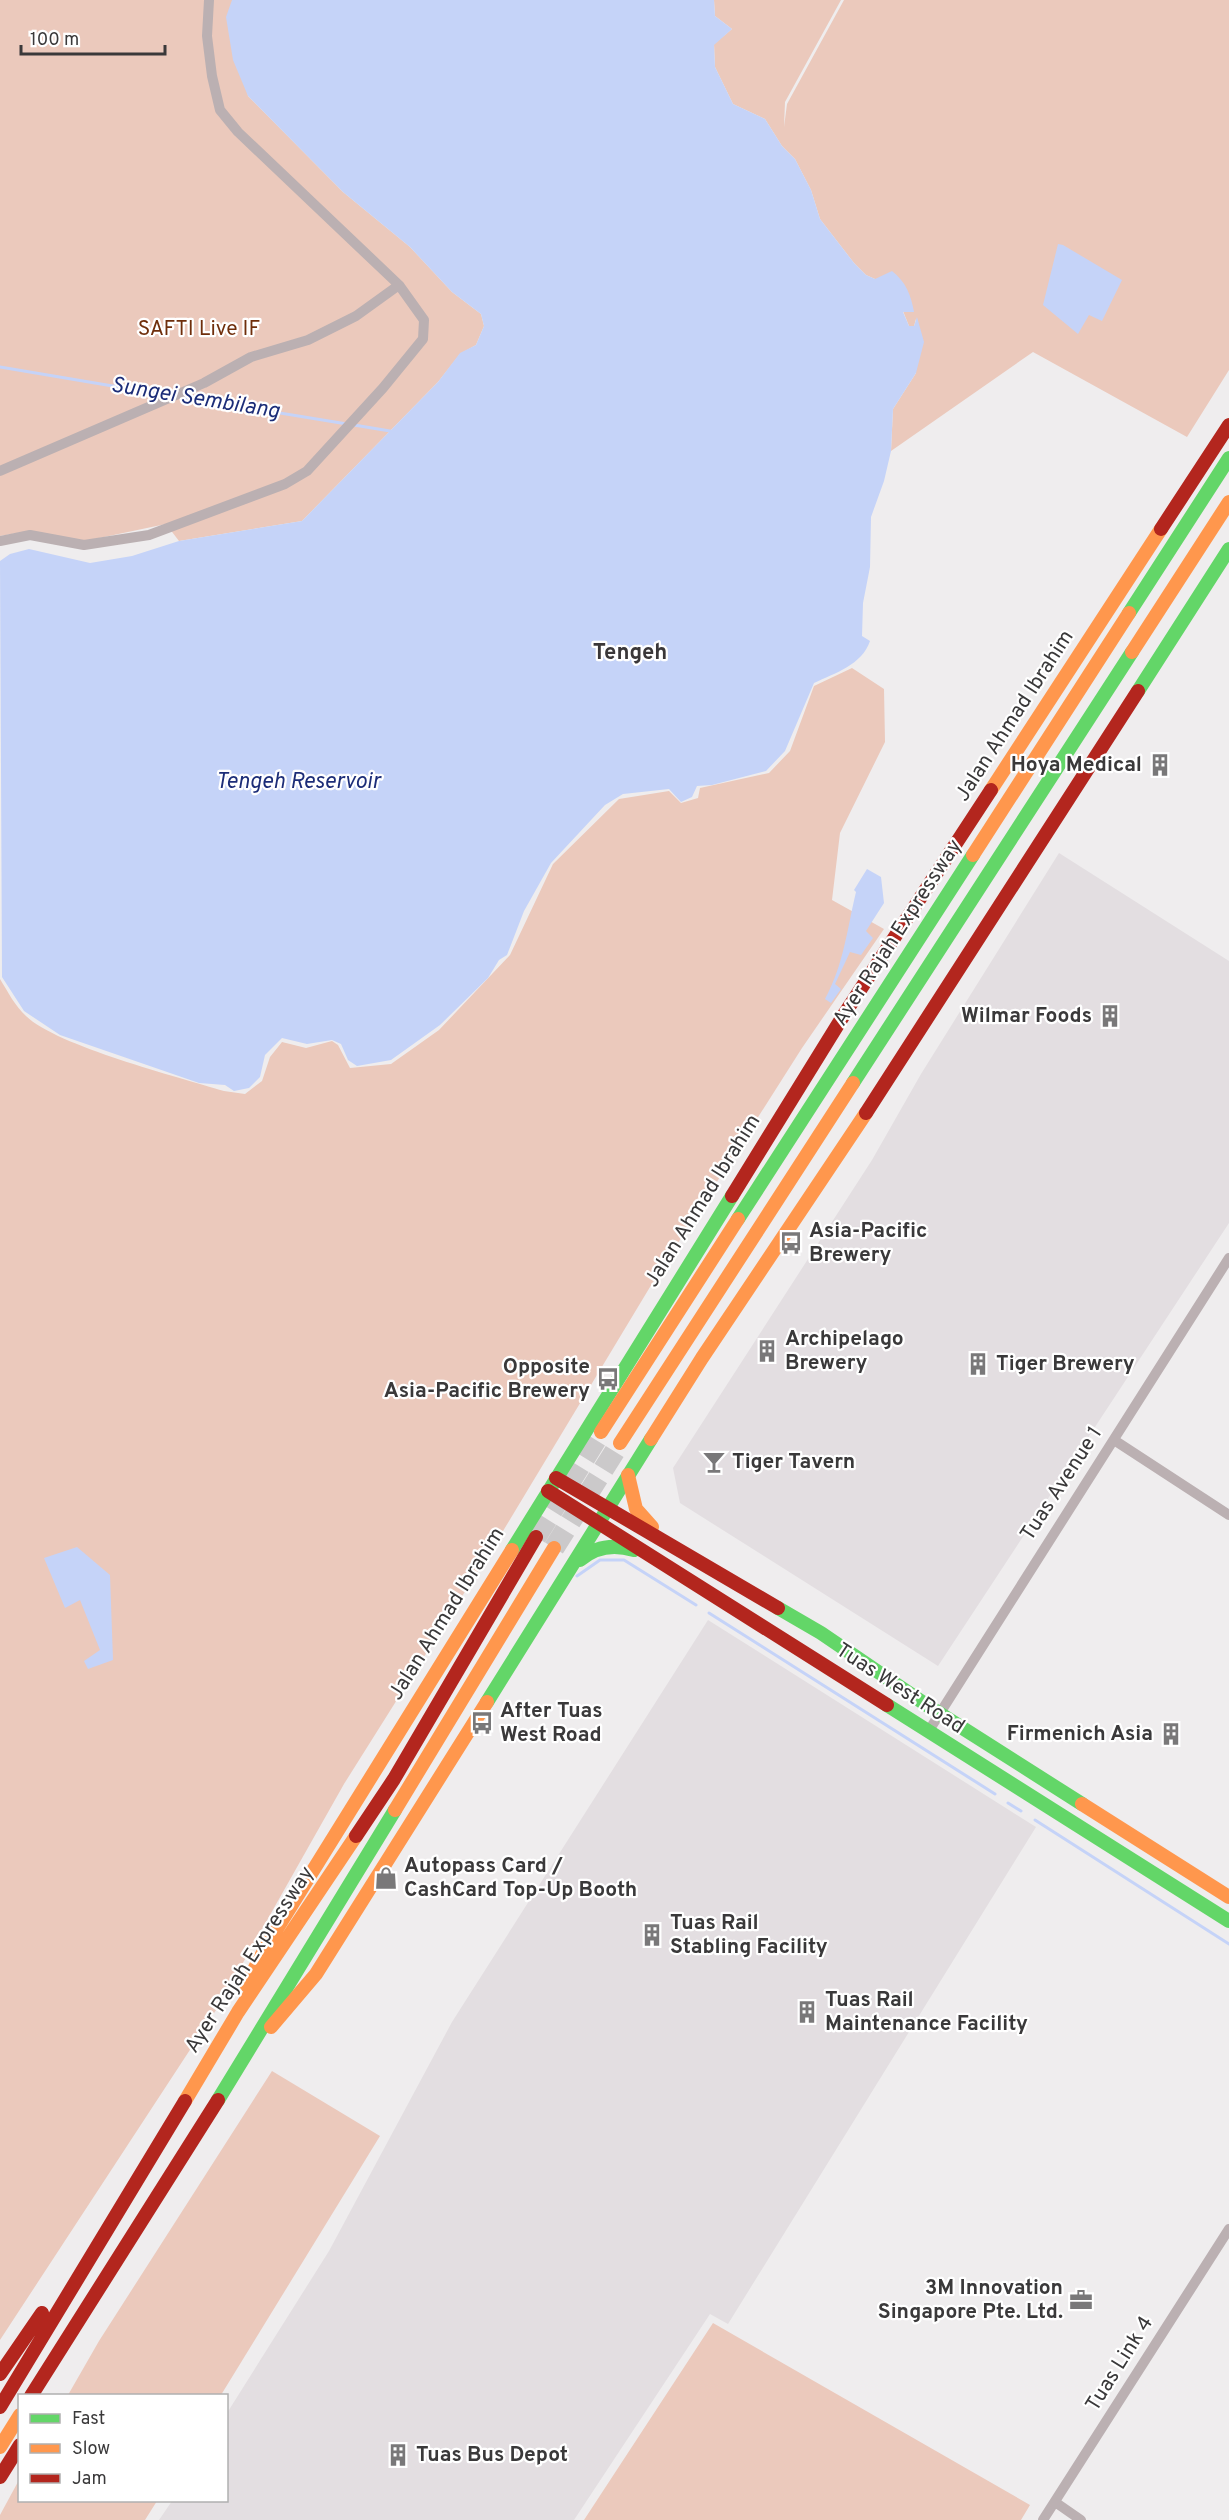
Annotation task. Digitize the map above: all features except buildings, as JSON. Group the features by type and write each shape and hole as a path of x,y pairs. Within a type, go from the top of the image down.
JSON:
{"main road":[{"name":"Jalan Ahmad Ibrahim","path":"238,2012 241,1996 268,1943 844,1013 1229,425"},
{"name":"Ayer Rajah Expressway","path":"602,1432 1229,458"},
{"name":"Ayer Rajah Expressway","path":"620,1443 1229,502"},
{"path":"246,2056 316,1974 702,1358 798,1218 1229,549"},
{"path":"628,1475 636,1509 666,1540"},
{"name":"Tuas West Road","path":"556,1478 666,1540 821,1633 939,1713 1229,1897"},
{"name":"Tuas West Road","path":"548,1491 601,1522 928,1732 1229,1921"},
{"name":"Ayer Rajah Expressway","path":"0,2407 238,2012 394,1779 536,1537"},
{"path":"572,1568 588,1552 613,1545 656,1558"},
{"name":"Ayer Rajah Expressway","path":"33,2394 246,2056 554,1548"},
{"path":"0,2374 137,2181"},
{"path":"47,2394 83,2327 83,2314"},
{"path":"0,2447 18,2418"},
{"path":"0,2477 18,2448"}],"street":[{"path":"0,541 30,535 84,545 149,535 259,494 307,471 383,388 423,339 424,320 399,285 238,132 220,110 212,76 207,36 209,0"},
{"path":"0,471 204,383 251,357 308,340 356,316 399,285"},
{"name":"Tuas Avenue 1","path":"928,1732 1229,1258"},
{"path":"1114,1440 1229,1515"},
{"name":"Tuas Link 4","path":"1043,2520 1229,2229"},
{"path":"1055,2502 1081,2520"}],"shaded area":[{"path":"1059,853 1229,961 1229,1223 938,1666 680,1503 673,1468 872,1160 921,1074"},
{"path":"708,1620 1036,1827 728,2324 710,2314 574,2520 159,2520 171,2502 228,2502 228,2411 329,2251 452,2022"}],"green space":[{"name":"SAFTI Live IF","path":"0,0 232,0 248,96 343,192 410,247 452,292 481,314 484,326 476,345 460,354 438,382 302,521 179,541 166,524 85,541 29,531 0,536"},
{"path":"714,0 841,0 785,102 784,127 787,104 844,0 1229,0 1229,370 1187,437 1033,352 891,451 893,409 916,373 916,319 914,326 909,326 903,311 875,279 866,275 854,263 820,219 811,190 795,159 782,146 765,119 733,104 715,67 714,44 732,29 715,16"},
{"path":"852,668 884,689 885,742 840,833 832,900 884,929 802,1048 650,1287 500,1536 344,1784 218,2007 0,2340 0,979 26,1016 64,1038 119,1060 224,1091 245,1094 262,1081 270,1057 282,1042 306,1048 332,1041 338,1045 350,1068 391,1064 439,1030 510,955 553,864 619,799 669,791 681,803 698,798 700,788 769,773 790,751 814,686"},
{"path":"272,2071 380,2136 222,2394 69,2394 99,2341"},
{"path":"713,2323 1030,2505 1021,2520 584,2520"},
{"path":"18,2482 18,2502 156,2502 145,2520 0,2520 0,2515"}],"water":[{"name":"Tengeh Reservoir","path":"232,0 714,0 715,16 732,29 714,45 715,67 733,104 765,119 782,146 795,159 811,190 820,219 854,263 866,275 875,279 892,271 901,280 909,294 914,312 903,312 909,326 914,326 917,317 924,342 916,373 893,409 891,451 884,481 871,517 870,567 863,603 862,636 870,641 861,656 854,662 839,672 814,683 785,751 766,771 712,785 697,786 692,797 681,802 669,789 623,794 605,805 551,863 524,911 507,955 499,960 488,978 440,1025 391,1060 357,1066 348,1060 341,1044 332,1040 307,1044 282,1038 265,1055 260,1077 249,1088 234,1091 225,1085 199,1083 60,1035 24,1011 2,977 0,561 10,554 29,549 90,563 132,556 179,541 302,521 438,382 460,353 476,345 484,326 481,314 452,292 410,247 343,192 248,96 233,60 226,17"},
{"path":"1058,244 1122,280 1102,321 1089,315 1078,334 1043,305"},
{"path":"867,869 881,877 884,903 866,931 873,938 861,955 850,952 835,984 841,989 831,1003 825,999 841,960 856,892 854,890"},
{"path":"77,1547 110,1575 113,1660 88,1669 84,1661 100,1650 80,1600 65,1608 44,1558"}],"waterway":[{"name":"Sungei Sembilang","path":"0,367 166,395"},
{"name":"Sungei Sembilang","path":"182,397 347,424"},
{"name":"Sungei Sembilang","path":"354,425 390,431"},
{"path":"577,1576 600,1560 624,1560 696,1605"},
{"path":"709,1613 995,1794"},
{"path":"1008,1803 1021,1811"},
{"path":"1035,1820 1229,1944"}],"tunnel":[{"path":"536,1537 601,1432"},
{"path":"554,1548 620,1443"}],"traffic: fast":[{"path":"1129,613 1229,458"},
{"path":"1138,691 1229,549"},
{"path":"853,1083 1132,652"},
{"path":"738,1219 973,855"},
{"path":"512,1550 732,1196"},
{"path":"487,1702 651,1439"},
{"path":"580,1560 599,1549 619,1547 634,1550"},
{"path":"778,1608 821,1633 931,1708 1082,1804"},
{"path":"887,1705 1229,1921"},
{"path":"218,2100 395,1810"}],"traffic: slow":[{"path":"1132,652 1229,502"},
{"path":"991,790 1161,529"},
{"path":"973,855 1129,613"},
{"path":"620,1443 853,1083"},
{"path":"651,1439 702,1358 866,1113"},
{"path":"601,1432 738,1219"},
{"path":"628,1475 636,1509 652,1527"},
{"path":"395,1810 554,1548"},
{"path":"246,1985 268,1943 512,1550"},
{"path":"271,2027 316,1974 487,1702"},
{"path":"1082,1804 1229,1897"},
{"path":"185,2101 238,2012 356,1836"},
{"path":"0,2447 18,2418"}],"traffic: jam":[{"path":"1161,529 1229,425"},
{"path":"866,1113 1138,691"},
{"path":"732,1196 845,1013 991,790"},
{"path":"556,1478 778,1608"},
{"path":"548,1491 887,1705"},
{"path":"356,1836 394,1779 536,1537"},
{"path":"32,2394 218,2100"},
{"path":"0,2407 185,2101"},
{"path":"0,2374 42,2313"},
{"path":"0,2477 18,2448"}],"place":[{"name":"Hoya Medical","path":"1160,765"},
{"name":"Wilmar Foods","path":"1110,1016"},
{"name":"Asia-Pacific Brewery","path":"791,1243"},
{"name":"Archipelago Brewery","path":"767,1351"},
{"name":"Tiger Brewery","path":"978,1364"},
{"name":"Opposite Asia-Pacific Brewery","path":"608,1379"},
{"name":"Tiger Tavern","path":"714,1462"},
{"name":"After Tuas West Road","path":"482,1723"},
{"name":"Firmenich Asia","path":"1171,1734"},
{"name":"Autopass Card / CashCard Top-Up Booth","path":"386,1878"},
{"name":"Tuas Rail Stabling Facility","path":"652,1935"},
{"name":"Tuas Rail Maintenance Facility","path":"807,2012"},
{"name":"3M Innovation Singapore Pte. Ltd.","path":"1081,2300"},
{"name":"Tuas Bus Depot","path":"398,2455"}],"district":[{"name":"Tengeh","path":"630,653"}]}
